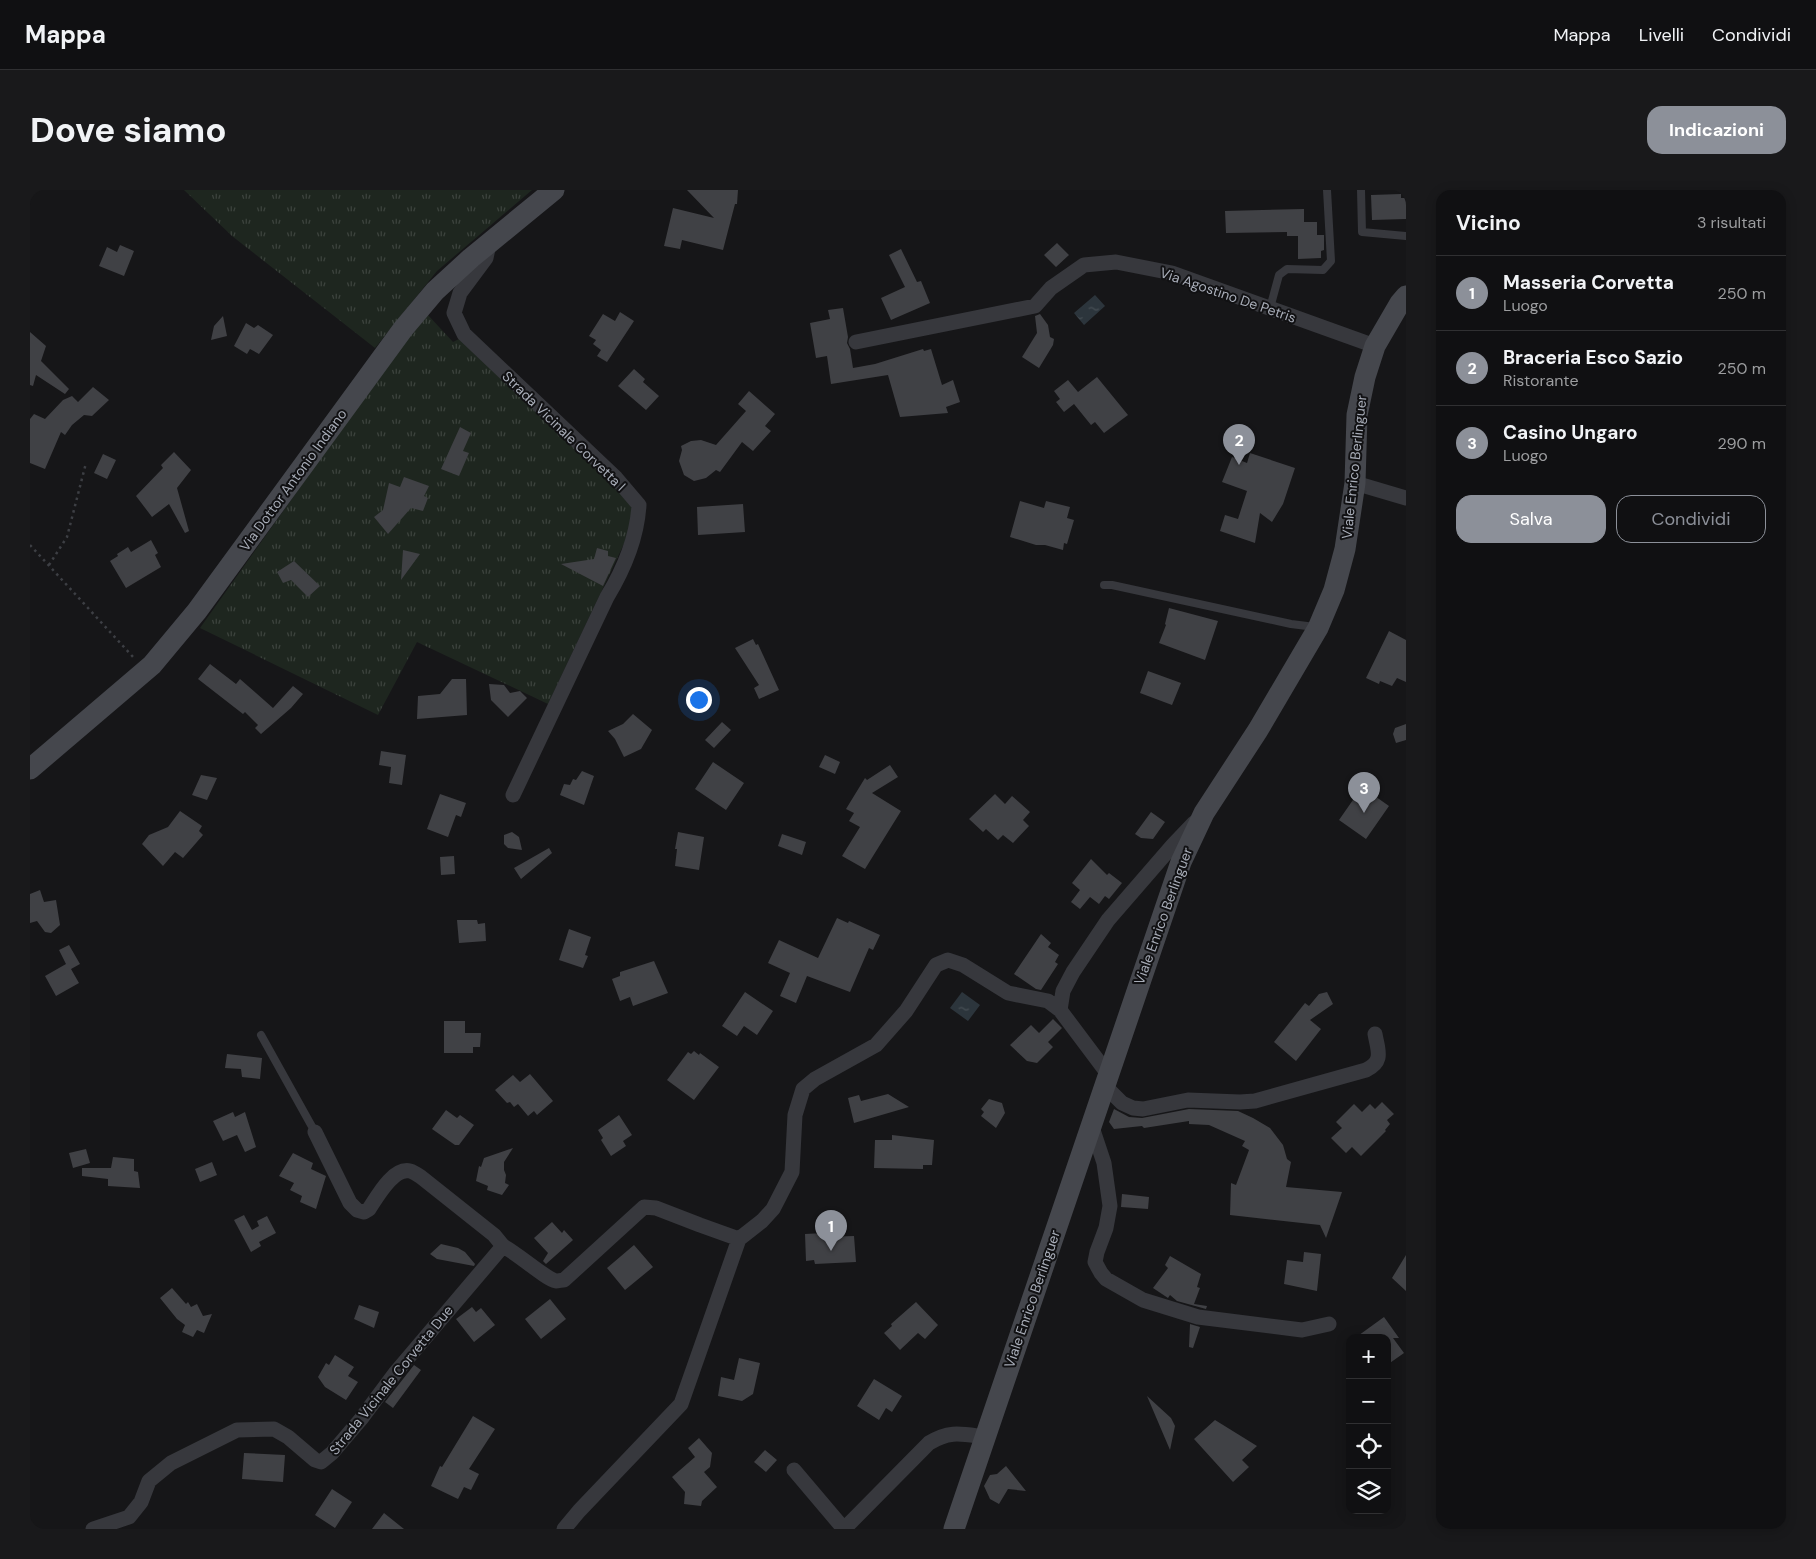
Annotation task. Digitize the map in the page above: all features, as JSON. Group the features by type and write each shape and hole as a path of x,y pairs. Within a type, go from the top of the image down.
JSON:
{"main road":[{"name":"Via Dottor Antonio Indiano","path":"30,769 152,665 197,611 403,329 435,291 489,243 554,190"},
{"name":"Viale Enrico Berlinguer","path":"954,1529 1180,862 1204,813 1258,730 1318,628 1334,590 1345,549 1355,483 1357,414 1364,377 1375,346 1406,296"}],"street":[{"name":"Strada Vicinale Corvetta I","path":"489,243 486,258 460,293 454,313 464,334 616,478 639,505 638,522 620,575 607,597 513,795"},
{"name":"Via Agostino De Petris","path":"856,342 1035,306 1051,288 1084,264 1116,262 1172,274 1375,346"},
{"path":"1355,483 1406,498"},
{"path":"1060,1010 1063,991 1073,972 1108,920 1173,845 1204,813"},
{"path":"564,1529 681,1404 739,1239 773,1210 792,1172 795,1115 803,1089 815,1080 876,1045 906,1011 936,966 948,960 963,965 1008,992 1048,1001 1060,1010 1122,1103 1132,1108 1143,1109 1188,1100 1255,1101 1366,1070 1374,1066 1378,1061 1379,1054 1375,1034"},
{"path":"1091,1124 1104,1163 1110,1206 1106,1228 1095,1262 1106,1279 1143,1300 1198,1317 1302,1330 1329,1324"},
{"path":"315,1132 350,1203 357,1210 364,1212 369,1209 393,1176 403,1171 411,1172 421,1177 494,1235 503,1246 514,1251 556,1281 564,1280 644,1207 656,1208 739,1239"},
{"name":"Strada Vicinale Corvetta Due","path":"93,1529 128,1516 141,1502 149,1481 171,1463 237,1430 274,1429 288,1437 314,1460 321,1462 332,1454 356,1426 396,1372 503,1246"},
{"path":"794,1470 844,1529 929,1443 943,1435 954,1433 985,1437"}],"lane":[{"path":"1270,308 1279,274 1287,269 1324,270 1331,262 1327,190"},
{"path":"1361,190 1362,232 1406,236"},
{"path":"1104,586 1112,585 1291,624 1318,628"},
{"path":"261,1035 315,1132"}],"path":[{"path":"49,565 67,538 86,463"},
{"path":"30,545 145,671"}],"green space":[{"path":"184,190 532,190 437,271 375,348 232,236"},
{"path":"427,314 453,342 461,338 636,502 631,529 548,704 417,642 378,715 200,628 395,354"}],"water":[{"path":"1095,295 1105,306 1084,325 1074,313"},
{"path":"962,992 980,1005 968,1021 950,1008"}],"building":[{"path":"687,190 738,190 737,204 735,204 723,250 682,240 680,249 664,246 673,208 714,218"},
{"path":"1401,194 1401,198 1406,198 1406,219 1372,220 1371,195"},
{"path":"1304,209 1304,222 1317,222 1317,235 1324,235 1324,250 1321,251 1321,258 1298,259 1298,236 1287,236 1287,232 1226,233 1225,211"},
{"path":"1057,243 1069,255 1056,267 1044,255"},
{"path":"120,245 134,251 124,276 99,266 107,247 117,252"},
{"path":"901,249 917,282 921,281 930,303 891,320 881,298 905,287 889,255"},
{"path":"843,308 848,337 847,343 850,349 853,368 875,364 923,349 924,351 931,349 942,385 953,380 960,402 946,407 948,413 900,417 888,375 831,384 827,356 816,358 810,323 830,319 828,310"},
{"path":"620,312 634,321 607,362 597,356 601,350 593,344 596,340 589,336 603,314 615,321"},
{"path":"1040,314 1048,325 1050,337 1054,339 1053,345 1039,368 1022,357 1037,333 1035,316"},
{"path":"223,316 227,336 211,340 214,326"},
{"path":"246,323 254,328 258,325 273,335 259,354 250,349 247,354 234,346"},
{"path":"30,332 46,346 41,361 69,389 65,394 36,375 33,386 30,385"},
{"path":"634,369 645,379 643,382 659,396 646,410 618,386"},
{"path":"1097,377 1128,415 1104,433 1095,422 1091,425 1074,404 1064,412 1056,402 1060,399 1054,391 1068,380 1078,392"},
{"path":"93,387 109,400 92,416 84,415 72,425 65,435 61,432 45,469 30,463 30,419 34,414 45,419 63,400 72,396 78,402"},
{"path":"749,391 775,414 765,426 771,431 753,451 742,442 720,472 716,470 706,478 694,481 684,475 679,461 682,450 681,446 691,441 701,440 716,445 746,411 738,404"},
{"path":"460,427 471,433 463,451 469,453 459,476 441,469"},
{"path":"174,452 191,470 177,488 189,531 185,533 169,504 152,517 136,496 163,468 161,465"},
{"path":"1250,453 1295,468 1283,504 1272,522 1260,513 1255,543 1220,531 1225,515 1238,519 1247,491 1222,482 1232,457 1247,463"},
{"path":"103,454 116,460 107,479 94,473"},
{"path":"404,477 429,486 424,496 428,498 423,511 411,508 388,534 374,517 383,510 389,483 400,487"},
{"path":"1020,501 1044,508 1046,501 1070,507 1067,518 1074,520 1067,544 1064,543 1063,550 1045,545 1036,545 1010,537"},
{"path":"743,504 745,532 698,535 697,507"},
{"path":"151,540 158,553 155,555 161,567 126,588 110,561 128,547 131,552"},
{"path":"597,548 608,551 608,556 616,558 603,586 561,564 594,559"},
{"path":"403,550 420,554 401,580"},
{"path":"294,561 320,586 308,597 291,580 283,583 277,572"},
{"path":"1169,608 1218,621 1205,660 1159,643 1166,625"},
{"path":"1389,631 1406,640 1406,682 1397,678 1392,686 1380,681 1379,684 1366,678"},
{"path":"753,639 756,645 758,644 779,690 759,699 754,688 759,685 735,648"},
{"path":"210,664 236,684 240,679 273,708 293,686 303,694 291,708 261,734 255,728 258,725 245,712 243,714 198,679"},
{"path":"1148,671 1181,683 1172,705 1140,693"},
{"path":"452,679 466,679 467,715 417,719 418,696 440,694"},
{"path":"489,684 504,685 510,693 520,691 527,698 508,717 491,700"},
{"path":"633,714 652,730 641,749 624,757 615,739 608,731 623,724"},
{"path":"722,722 731,730 714,748 705,740"},
{"path":"1406,724 1406,740 1396,743 1393,734 1395,728"},
{"path":"381,751 406,755 402,785 389,783 391,767 379,765"},
{"path":"825,755 840,762 835,774 819,767"},
{"path":"713,762 744,783 726,810 695,789"},
{"path":"890,765 898,777 872,793 901,811 865,869 842,856 860,827 849,821 854,813 846,809 865,778 867,780"},
{"path":"582,771 594,776 584,805 560,795 564,784 570,785 573,779 576,780"},
{"path":"201,775 217,778 207,800 192,795"},
{"path":"1362,787 1389,806 1366,839 1339,820"},
{"path":"440,794 466,803 461,817 456,815 448,837 427,829"},
{"path":"995,794 1005,804 1012,796 1030,812 1023,820 1029,826 1013,843 1003,835 998,840 986,829 983,832 969,819"},
{"path":"180,811 202,826 199,831 203,835 183,858 175,852 163,866 142,844 149,835 168,827"},
{"path":"1151,812 1165,822 1153,839 1141,838 1135,834"},
{"path":"512,832 519,837 522,850 508,848 504,844 504,835"},
{"path":"678,832 704,837 699,870 675,866"},
{"path":"782,834 806,842 802,855 778,846"},
{"path":"549,848 552,853 521,879 514,868"},
{"path":"454,856 455,874 441,875 440,857"},
{"path":"1091,859 1107,875 1109,873 1122,883 1109,899 1105,896 1099,904 1090,897 1080,909 1071,902 1080,890 1072,883"},
{"path":"40,890 44,902 56,900 60,925 51,933 45,932 37,921 30,923 30,894"},
{"path":"837,918 848,923 849,921 880,935 873,950 869,948 850,992 807,976 796,1003 780,996 790,973 768,963 779,940 818,958"},
{"path":"457,920 477,920 478,924 485,923 486,941 459,943"},
{"path":"569,929 591,937 585,955 588,956 583,968 559,960"},
{"path":"1041,934 1051,943 1048,947 1059,955 1055,962 1058,964 1041,990 1036,989 1014,974"},
{"path":"69,945 80,964 71,969 79,983 56,996 45,976 66,964 59,950"},
{"path":"654,961 668,993 633,1006 630,997 620,1001 612,979 620,976 620,972"},
{"path":"745,992 773,1011 757,1035 744,1026 737,1036 722,1026"},
{"path":"1327,992 1333,1004 1310,1020 1321,1029 1296,1061 1274,1042 1305,1003 1309,1006 1319,994"},
{"path":"1053,1019 1062,1028 1048,1042 1053,1047 1037,1063 1027,1061 1010,1045 1031,1025 1039,1033"},
{"path":"444,1021 465,1021 465,1033 481,1033 480,1047 473,1047 473,1053 444,1053"},
{"path":"694,1051 699,1055 700,1053 719,1067 694,1100 667,1080 688,1052 691,1054"},
{"path":"227,1054 262,1058 260,1079 242,1077 241,1069 225,1068"},
{"path":"530,1074 553,1101 537,1115 534,1111 528,1116 518,1104 514,1107 510,1102 507,1103 495,1090 513,1075 520,1082"},
{"path":"888,1094 909,1107 854,1123 848,1098 859,1095 861,1101"},
{"path":"989,1099 1002,1103 1005,1113 996,1128 981,1116 984,1112 981,1109"},
{"path":"1382,1102 1394,1114 1387,1120 1390,1124 1386,1131 1361,1156 1352,1147 1346,1153 1331,1138 1342,1128 1336,1122 1354,1104 1362,1112 1370,1104 1375,1109"},
{"path":"1114,1109 1129,1117 1142,1118 1189,1109 1238,1111 1270,1128 1283,1145 1287,1159 1291,1162 1286,1187 1342,1192 1326,1238 1320,1225 1230,1215 1231,1183 1236,1185 1249,1150 1242,1146 1245,1141 1209,1125 1189,1124 1189,1121 1144,1128 1142,1126 1114,1129 1109,1122"},
{"path":"446,1110 457,1118 460,1115 474,1125 459,1145 455,1145 432,1129"},
{"path":"233,1112 235,1117 245,1112 256,1147 245,1152 237,1135 223,1141 213,1121"},
{"path":"619,1115 632,1135 623,1141 626,1146 611,1156 601,1140 603,1138 598,1130"},
{"path":"892,1135 934,1140 932,1165 923,1165 923,1169 874,1168 875,1140 892,1140"},
{"path":"513,1148 504,1162 505,1183 509,1185 502,1195 487,1190 488,1186 476,1181 479,1166 481,1167 484,1158"},
{"path":"86,1149 90,1163 73,1168 69,1153"},
{"path":"293,1153 313,1163 311,1169 326,1176 316,1209 300,1202 302,1196 290,1190 294,1183 279,1176"},
{"path":"113,1157 134,1159 134,1171 138,1172 140,1188 108,1186 108,1179 82,1176 82,1168 111,1168"},
{"path":"212,1162 217,1175 200,1182 195,1169"},
{"path":"1122,1194 1149,1197 1148,1209 1121,1207"},
{"path":"244,1215 252,1230 259,1226 257,1221 267,1216 276,1233 259,1242 261,1246 251,1252 234,1220"},
{"path":"552,1222 562,1233 564,1230 573,1240 546,1264 543,1261 548,1253 534,1238"},
{"path":"824,1233 824,1237 854,1236 856,1262 815,1264 814,1260 806,1261 805,1234"},
{"path":"441,1244 458,1248 465,1252 475,1264 474,1266 437,1259 430,1254"},
{"path":"634,1245 653,1267 625,1290 607,1268"},
{"path":"1304,1252 1321,1254 1317,1291 1284,1284 1287,1260 1303,1262"},
{"path":"1406,1255 1406,1291 1392,1278"},
{"path":"1170,1256 1201,1274 1197,1287 1200,1288 1194,1304 1207,1306 1206,1309 1177,1301 1170,1295 1168,1298 1153,1288 1168,1268 1165,1265"},
{"path":"172,1288 186,1304 188,1302 191,1307 197,1304 203,1316 212,1314 204,1333 197,1330 193,1337 182,1332 185,1325 177,1319 160,1298"},
{"path":"550,1299 566,1319 541,1339 525,1319"},
{"path":"916,1302 938,1325 925,1339 918,1333 900,1350 884,1333 892,1326 891,1324"},
{"path":"359,1305 379,1312 374,1328 354,1319"},
{"path":"472,1307 476,1312 481,1308 495,1325 474,1342 456,1319"},
{"path":"1384,1317 1399,1338 1393,1338 1404,1353 1391,1362 1391,1334 1361,1334"},
{"path":"1190,1324 1200,1327 1193,1348 1189,1347"},
{"path":"335,1355 354,1367 348,1376 358,1382 346,1400 325,1387 318,1377 326,1363 329,1365"},
{"path":"739,1358 760,1363 753,1394 742,1401 718,1396 721,1377 734,1380"},
{"path":"414,1365 421,1370 393,1408 385,1402"},
{"path":"874,1379 902,1396 892,1412 886,1408 879,1420 857,1406"},
{"path":"1147,1396 1171,1418 1175,1426 1170,1450"},
{"path":"473,1416 495,1429 469,1469 479,1474 471,1490 464,1487 458,1499 431,1486 440,1466 442,1467"},
{"path":"1215,1420 1257,1446 1242,1460 1249,1467 1233,1482 1194,1439"},
{"path":"699,1438 712,1453 710,1467 704,1472 717,1487 702,1501 701,1506 684,1504 685,1492 672,1477 695,1457 688,1448"},
{"path":"765,1450 777,1460 766,1472 754,1462"},
{"path":"244,1453 285,1455 283,1482 242,1479"},
{"path":"1006,1466 1026,1491 1008,1489 999,1504 990,1499 984,1486 990,1475 997,1474"},
{"path":"332,1489 352,1502 335,1528 315,1515"},
{"path":"384,1513 404,1529 372,1529"}],"place":[{"name":"Braceria Esco Sazio","path":"1239,465"},
{"name":"Casino Ungaro","path":"1364,813"},
{"name":"Masseria Corvetta","path":"831,1251"}]}
